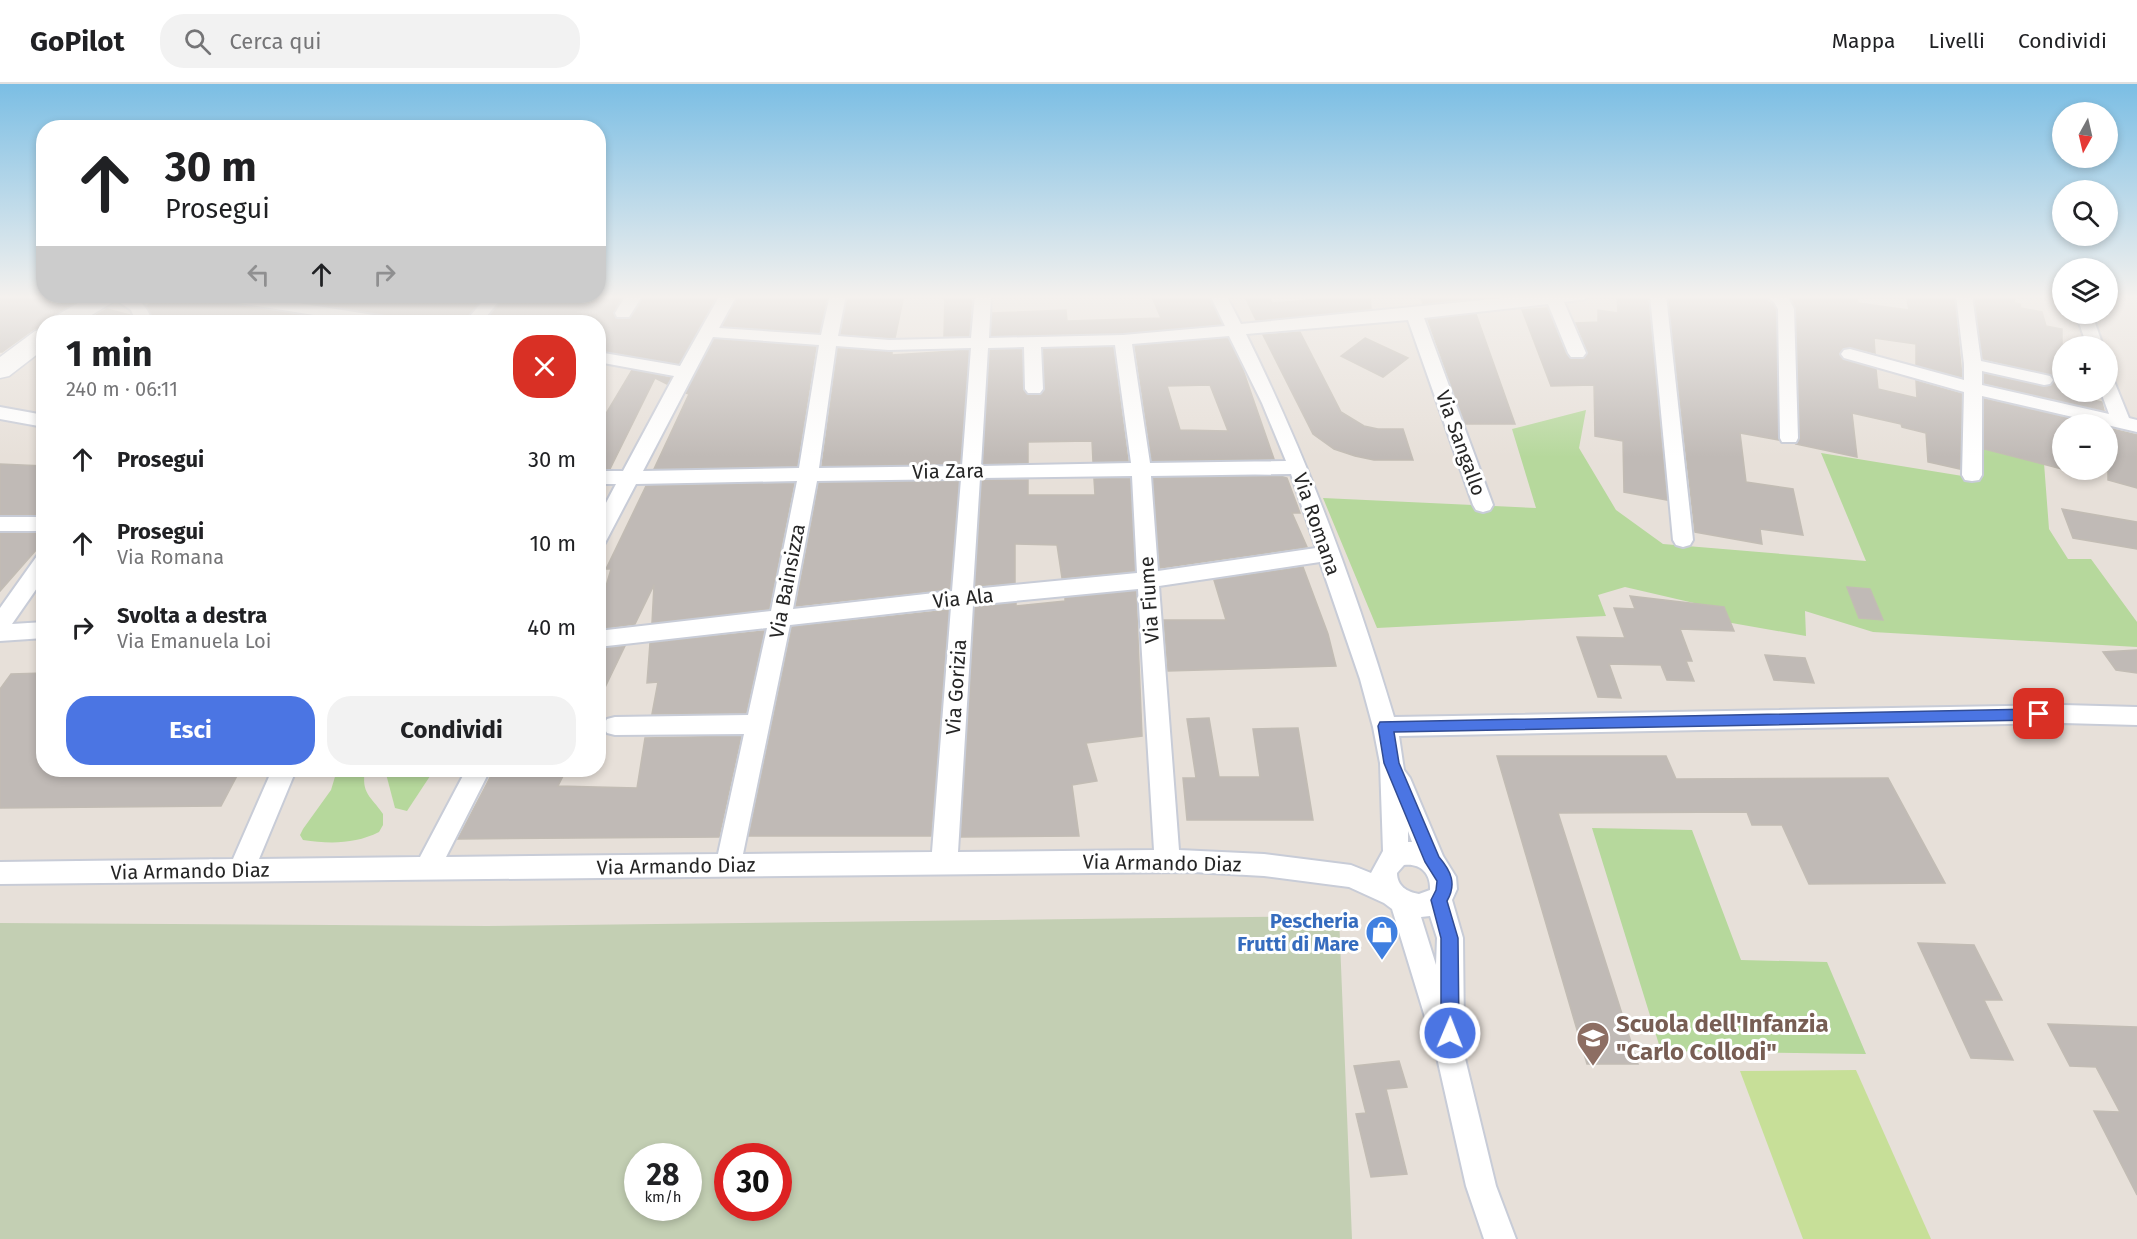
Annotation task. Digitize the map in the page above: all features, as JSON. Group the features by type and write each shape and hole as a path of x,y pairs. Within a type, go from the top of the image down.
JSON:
{"main road":[{"path":"1,367 26,349"}],"street":[{"path":"606,523 700,349"},
{"name":"Via Bainsizza","path":"728,866 808,474 826,349"},
{"name":"Via Gorizia","path":"944,863 979,349"},
{"path":"1032,349 1034,389"},
{"name":"Via Fiume","path":"1124,349 1141,469 1167,861"},
{"name":"Via Romana","path":"1242,349 1271,403 1298,467 1386,726 1392,763 1392,858"},
{"name":"Via Sangallo","path":"1423,349 1483,504"},
{"path":"1574,349 1576,353"},
{"path":"1664,349 1683,540"},
{"path":"1787,349 1789,438"},
{"path":"1971,349 1974,388 1972,475"},
{"path":"1850,354 1974,388 2129,425"},
{"path":"606,358 686,372"},
{"path":"1973,364 2044,380"},
{"path":"2117,402 2129,425"},
{"path":"0,413 36,420"},
{"name":"Via Zara","path":"606,478 1298,467"},
{"path":"0,524 36,524"},
{"name":"Via Ala","path":"606,638 962,598 1148,580 1328,554"},
{"path":"0,625 36,573"},
{"path":"0,633 36,631"},
{"path":"1386,726 2063,714 2137,716"},
{"path":"615,726 757,724"},
{"name":"Via Romana","path":"1392,763 1433,862"},
{"path":"241,870 281,777"},
{"path":"427,869 474,777"},
{"path":"1397,898 1423,906 1439,900 1444,891 1445,881 1441,870 1421,855 1408,853 1392,858 1383,872 1385,883 1397,898 1450,1053 1472,1155 1500,1239"},
{"name":"Via Armando Diaz","path":"1350,876 1392,858"},
{"name":"Via Armando Diaz","path":"0,873 1167,861 1253,864 1350,876 1397,898"},
{"path":"1439,900 1450,938 1450,1053"}],"green space":[{"path":"1586,410 1579,448 1616,510 1663,544 1866,561 1821,453 1981,479 1980,447 2044,463 2049,529 2068,559 2091,559 2137,622 2137,647 1873,632 1805,611 1806,636 1726,622 1724,610 1625,587 1598,595 1606,616 1377,628 1323,498 1536,508 1512,429"},
{"path":"335,777 364,777 366,790 383,814 383,825 379,832 352,841 303,840 300,835 303,829 331,790"},
{"path":"387,777 429,777 407,811 395,808"},
{"path":"1592,828 1692,830 1741,960 1827,962 1866,1054 1661,1051"},
{"path":"1339,916 1352,1239 0,1239 0,923 487,926"},
{"path":"1856,1070 1931,1239 1803,1239 1740,1071"}],"building":[{"path":"606,349 687,349 679,364 606,351"},
{"path":"709,349 816,349 797,466 654,469 689,394 686,393"},
{"path":"838,349 892,352 892,355 969,350 960,464 822,466"},
{"path":"1022,349 1023,390 1028,395 1040,395 1045,389 1043,349 1113,349 1128,461 1093,462 1092,441 1028,442 1028,463 983,464 990,350"},
{"path":"1135,349 1233,349 1242,367 1274,459 1152,461","holes":["1210,385 1228,431 1180,430 1167,386"]},
{"path":"1270,349 1309,349 1341,412 1364,426 1378,429 1403,429 1413,460 1374,460 1355,456 1334,449 1313,434"},
{"path":"1350,349 1388,349 1408,358 1383,377 1341,356"},
{"path":"1438,349 1488,349 1515,424 1465,424"},
{"path":"1537,349 1564,349 1571,359 1583,359 1588,352 1587,349 1653,349 1667,500 1624,492 1623,441 1595,436 1594,385 1551,386"},
{"path":"1674,349 1777,349 1779,440 1740,433 1746,482 1793,489 1803,535 1760,529 1762,544 1695,532"},
{"path":"1797,349 1842,349 1839,354 1843,360 1876,369 1878,389 1917,398 1916,381 1962,394 1960,469 1928,462 1926,433 1902,427 1901,424 1852,413 1857,457 1796,444 1800,438"},
{"path":"1858,349 1875,349 1875,353"},
{"path":"1916,349 1959,349 1962,377 1916,365"},
{"path":"1982,349 2052,349 2052,376 2050,374 1983,359"},
{"path":"632,370 671,378 667,384 655,378 610,469 606,469 606,414"},
{"path":"1984,374 2044,387 2052,385 2052,399 1984,383"},
{"path":"1984,399 2052,414 2052,466 1984,449"},
{"path":"2065,402 2102,402 2104,411"},
{"path":"2118,430 2137,435 2137,488 2108,480 2118,480"},
{"path":"0,464 36,466 36,515 0,515"},
{"path":"1280,476 1287,478 1300,513 1292,513 1307,547 1160,568 1153,478"},
{"path":"1130,478 1135,571 1062,578 1057,545 1015,544 1015,583 975,586 982,480 1028,480 1028,495 1095,495 1094,479"},
{"path":"959,481 950,589 796,606 819,483"},
{"path":"794,483 769,609 652,623 654,585 635,624 606,628 606,586 611,569 606,569 646,486"},
{"path":"2062,509 2137,522 2137,549 2073,538"},
{"path":"0,533 36,533 36,550 0,591"},
{"path":"1303,567 1328,634 1336,666 1168,671 1164,620 1226,620 1214,580"},
{"path":"1847,587 1870,589 1883,620 1859,618"},
{"path":"1136,591 1142,736 1086,743 1097,781 1072,785 1079,836 961,837 975,607 1016,603 1016,606 1065,601 1065,598"},
{"path":"1630,596 1724,607 1734,631 1680,629 1692,661 1686,661 1694,681 1667,680 1661,665 1609,664 1621,698 1598,697 1577,637 1625,638 1614,608 1635,609"},
{"path":"949,610 931,836 749,836 792,627"},
{"path":"764,631 746,713 652,714 658,682 647,683 650,643"},
{"path":"625,646 606,685 606,648"},
{"path":"2137,650 2137,673 2116,670 2103,652"},
{"path":"1765,655 1805,658 1814,683 1774,680"},
{"path":"36,673 36,777 236,777 221,806 0,808 0,689 11,674"},
{"path":"1209,718 1219,777 1260,777 1253,729 1298,728 1313,820 1187,820 1183,778 1196,778 1187,719"},
{"path":"741,736 719,837 458,839 490,777 562,777 558,786 637,788 645,738"},
{"path":"1497,756 1666,756 1676,779 1888,778 1945,883 1809,884 1782,825 1752,825 1747,812 1558,813 1638,1064 1587,1064"},
{"path":"1918,943 1974,945 2002,1000 1984,1000 2013,1060 1971,1058"},
{"path":"2048,1024 2137,1027 2137,1195 2094,1111 2120,1112 2096,1067 2070,1066"},
{"path":"1399,1061 1407,1087 1386,1089 1407,1174 1371,1177 1356,1114 1366,1113 1354,1066"}],"place":[{"name":"Pescheria Frutti di Mare","path":"1382,961"},
{"name":"Scuola dell'Infanzia \"Carlo Collodi\"","path":"1593,1067"}],"route":[{"path":"1450,1033 1450,938 1439,900 1444,891 1445,881 1441,870 1433,862 1392,763 1386,726 2039,714"}]}
